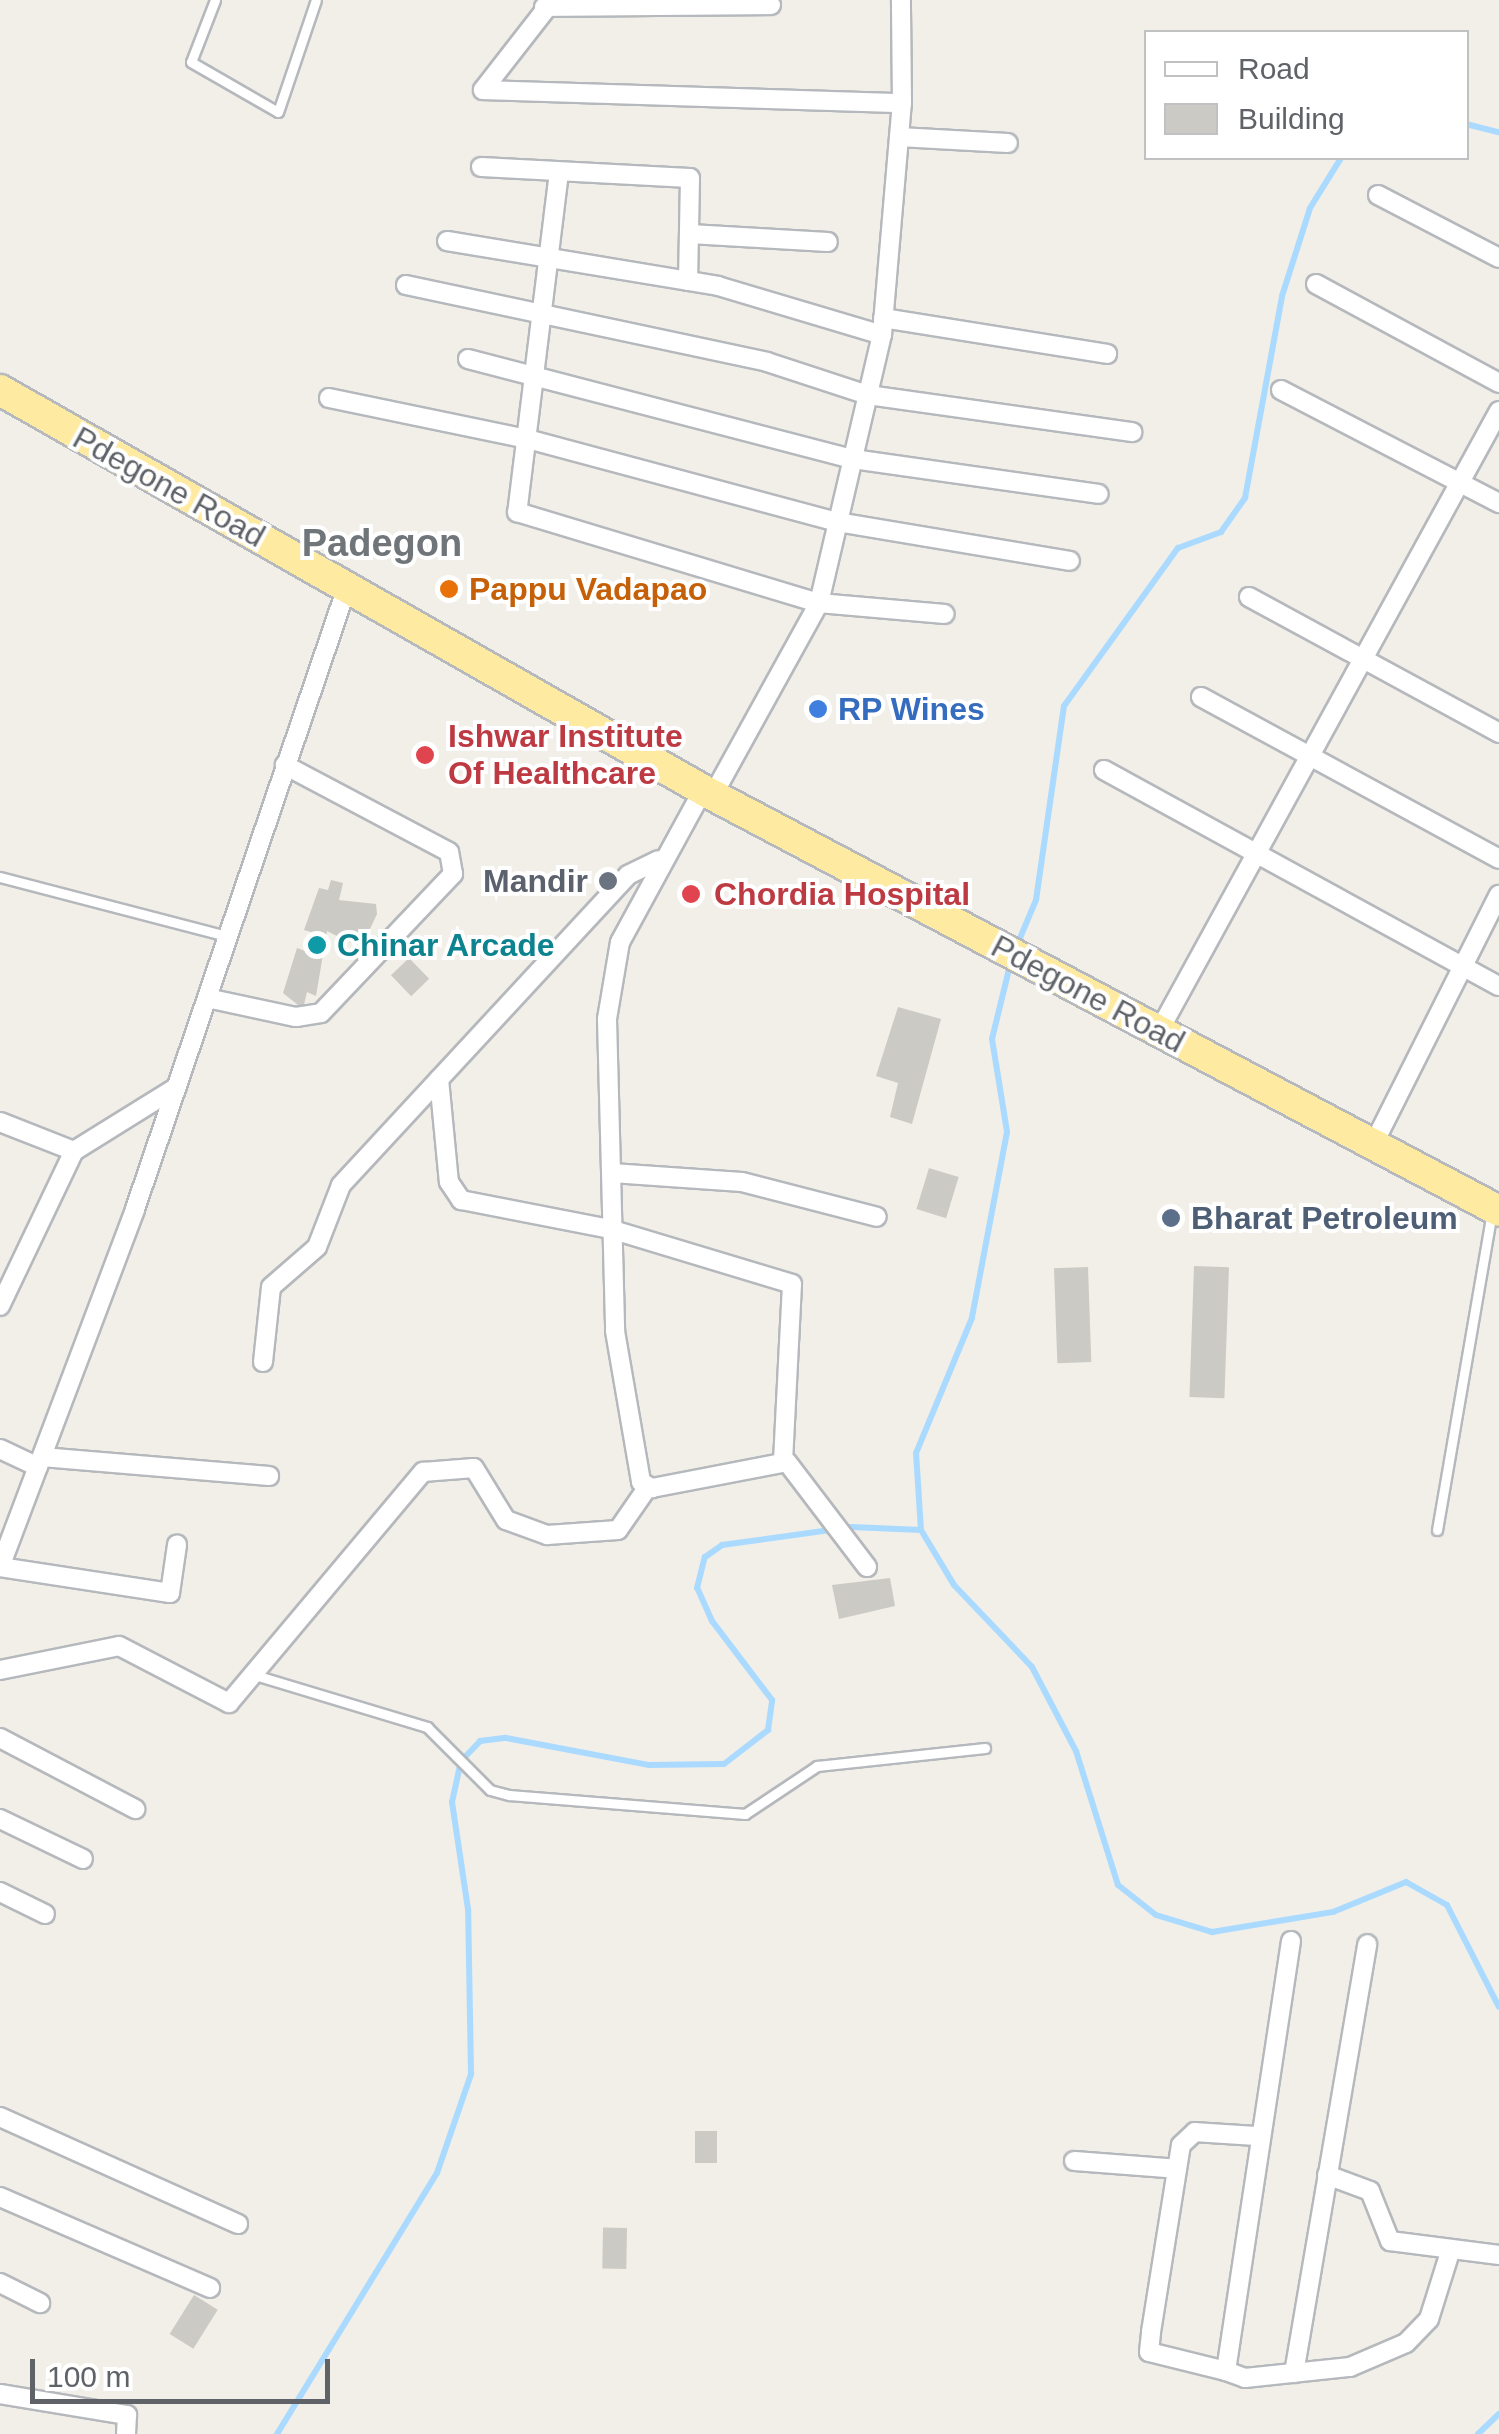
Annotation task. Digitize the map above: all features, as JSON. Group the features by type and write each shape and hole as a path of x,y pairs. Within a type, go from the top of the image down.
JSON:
{"highway":[{"name":"Pdegone Road","path":"0,390 708,792 1496,1210"}],"street":[{"path":"647,1488 614,1331 607,1019 620,942 659,860 708,792 819,603 882,326 902,103 901,0"},
{"path":"771,5 549,4 483,90 902,103"},
{"path":"899,137 1008,143"},
{"path":"481,168 690,178 688,281"},
{"path":"559,172 530,374 531,440 518,512 819,603 945,614"},
{"path":"1378,195 1499,258"},
{"path":"690,234 828,242"},
{"path":"447,241 688,281 882,326 1107,354"},
{"path":"1316,284 1499,384"},
{"path":"406,285 767,362 868,395 1132,432"},
{"path":"468,359 853,459 1099,494"},
{"path":"1282,390 1499,503"},
{"path":"329,398 531,440 838,522 1070,561"},
{"path":"1159,1031 1366,660 1499,411"},
{"path":"177,1545 170,1593 0,1567 177,1087 348,587"},
{"path":"1249,596 1499,732"},
{"path":"1201,697 1313,754 1499,859"},
{"path":"207,998 321,1013 453,874 449,852 285,765"},
{"path":"1104,770 1460,964 1495,977"},
{"path":"263,1362 271,1286 317,1246 341,1185 628,876 659,860"},
{"path":"1373,1144 1460,964 1499,895"},
{"path":"439,1079 449,1182 460,1200 610,1229 792,1284 783,1462 834,1518 867,1567"},
{"path":"0,1306 74,1151 177,1087"},
{"path":"0,1122 74,1151"},
{"path":"612,1172 742,1182 877,1216"},
{"path":"0,1449 40,1462 269,1476"},
{"path":"0,1670 120,1646 228,1703 423,1472 474,1468 506,1520 548,1535 618,1530 647,1488 783,1462"},
{"path":"0,1738 134,1809"},
{"path":"0,1819 83,1859"},
{"path":"0,1892 45,1914"},
{"path":"1226,2371 1255,2136 1291,1942"},
{"path":"1294,2373 1367,1944"},
{"path":"0,2117 238,2224"},
{"path":"1255,2136 1195,2132 1176,2169 1149,2352 1226,2371 1294,2373 1361,2364 1417,2335 1451,2249"},
{"path":"1074,2161 1176,2169"},
{"path":"1327,2176 1370,2190 1390,2241 1499,2255"},
{"path":"0,2197 210,2288"},
{"path":"0,2282 40,2303"},
{"path":"0,2394 127,2416 126,2434"}],"lane":[{"path":"215,0 191,62 278,112 316,0"},
{"path":"0,877 227,936"},
{"path":"1436,1530 1496,1210"},
{"path":"254,1675 437,1734 475,1775 509,1795 745,1814 834,1762 984,1748"}],"building":[{"name":"Chinar Arcade","path":"331,880 343,883 339,900 376,904 377,914 361,948 327,931 316,996 307,992 303,1009 283,993 297,948 308,952 314,933 304,930 319,888 328,890"},
{"path":"409,958 429,979 411,996 391,975"},
{"path":"898,1007 941,1019 912,1124 890,1117 898,1083 876,1076"},
{"path":"929,1168 959,1177 946,1218 916,1209"},
{"path":"1194,1266 1229,1267 1224,1398 1189,1397"},
{"path":"1088,1267 1091,1362 1057,1363 1054,1268"},
{"path":"890,1578 895,1606 839,1619 832,1585"},
{"path":"695,2131 717,2131 717,2163 695,2163"},
{"path":"603,2228 627,2228 626,2269 602,2269"},
{"path":"194,2295 218,2310 193,2349 170,2334"}],"waterway":[{"path":"1469,125 1499,132"},
{"path":"1017,945 1036,900 1064,706 1178,548 1221,532 1245,498 1282,296 1310,208 1340,160"},
{"path":"1011,961 992,1039 1007,1132 972,1318 916,1453 921,1530 954,1585 1032,1667 1076,1751 1118,1885 1156,1915 1212,1932 1333,1912 1406,1882 1447,1905 1499,2007"},
{"path":"277,2434 437,2173 471,2074 468,1909 452,1802 461,1761 480,1741 506,1738 649,1765 724,1764 768,1730 772,1700 712,1621 697,1588 705,1557 722,1545 852,1527 921,1530"},
{"path":"1478,2434 1499,2414"}],"place":[{"name":"Pappu Vadapao","path":"449,589"},
{"name":"RP Wines","path":"818,709"},
{"name":"Ishwar Institute Of Healthcare","path":"425,755"},
{"name":"Mandir","path":"608,881"},
{"name":"Chordia Hospital","path":"691,894"},
{"name":"Chinar Arcade","path":"317,945"},
{"name":"Bharat Petroleum","path":"1171,1218"}],"district":[{"name":"Padegon","path":"382,544"}]}
